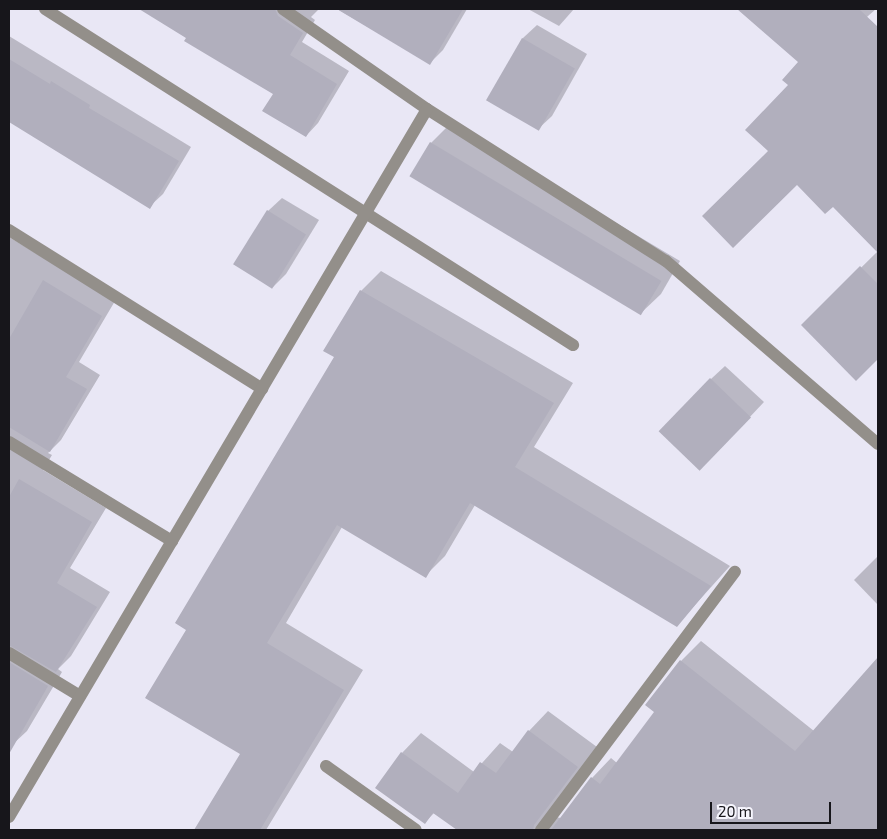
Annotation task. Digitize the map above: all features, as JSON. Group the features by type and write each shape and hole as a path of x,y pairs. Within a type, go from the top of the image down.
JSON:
{"street":[{"path":"45,9 574,345"},
{"path":"283,9 427,109 666,260 878,444"},
{"path":"9,817 368,213 427,109"},
{"path":"9,230 262,389"},
{"path":"9,442 172,541"},
{"path":"541,830 735,572"},
{"path":"9,653 80,696"},
{"path":"326,766 416,830"}],"building":[{"path":"139,9 275,9 278,16 303,33 290,55 337,84 306,137 262,111 273,94 184,41 186,38"},
{"path":"337,9 463,9 430,65"},
{"path":"737,9 859,9 878,27 878,253 833,207 825,214 797,185 733,248 702,216 768,151 745,130 788,85 782,80 798,62"},
{"path":"522,38 575,68 539,131 486,100"},
{"path":"9,59 50,84 51,81 90,105 89,108 179,161 150,209 9,122"},
{"path":"430,142 661,281 641,315 409,176"},
{"path":"267,210 306,234 272,289 233,264"},
{"path":"860,266 878,284 878,359 856,381 801,325"},
{"path":"43,280 102,316 66,377 87,389 50,452 9,427 9,339"},
{"path":"360,290 554,403 515,467 711,586 677,627 470,503 426,578 337,525 267,643 344,690 260,830 194,830 240,754 145,698 186,630 175,623 334,357 323,351"},
{"path":"710,378 751,418 700,471 659,431"},
{"path":"19,479 92,522 57,583 97,607 56,672 9,645 9,497"},
{"path":"878,657 878,830 551,830 591,777 600,784 654,712 645,705 680,660 795,751"},
{"path":"9,662 48,686 9,754"},
{"path":"528,730 578,767 534,825 533,830 457,830 433,813 425,824 375,788 401,752 458,793 480,762 496,773"}]}
